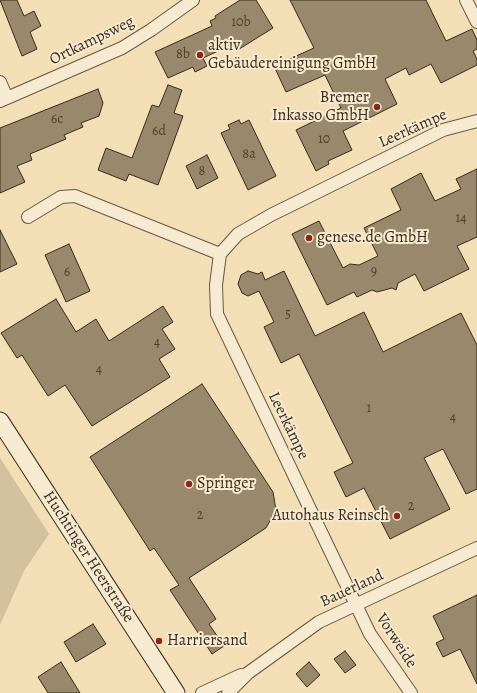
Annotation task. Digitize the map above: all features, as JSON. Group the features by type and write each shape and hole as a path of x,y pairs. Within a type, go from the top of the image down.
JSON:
{"main road":[{"name":"Huchtinger Heerstraße","path":"0,421 176,693"}],"street":[{"name":"Ortkampsweg","path":"3,99 122,48 151,30 193,0"},
{"path":"466,0 477,22"},
{"path":"0,82 3,99"},
{"name":"Leerkämpe","path":"356,606 217,314 216,285 220,254 238,234 271,215 443,130 477,121"},
{"path":"28,217 61,197 75,196 220,254"},
{"name":"Bauerland","path":"228,693 248,672 318,622 356,606 477,548"},
{"name":"Vorweide","path":"356,606 370,634 411,693"},
{"name":"Bauerland","path":"202,693 248,672"}],"shaded area":[{"path":"0,458 49,534 24,571 0,625"}],"building":[{"path":"0,0 17,0 24,16 34,11 41,26 30,32 37,49 22,56"},
{"path":"240,0 256,0 273,28 236,51 233,44 203,58 207,66 195,72 193,67 168,78 155,52 212,26 210,21 216,18 215,16"},
{"path":"290,0 426,0 446,41 472,29 477,40 477,49 473,51 477,59 477,65 441,83 431,64 409,75 406,68 385,79 397,104 343,131 352,150 328,161 329,164 316,171 296,130 341,108 325,75 286,92 274,66 314,48"},
{"path":"168,85 182,90 174,113 183,116 158,185 129,174 126,181 98,170 106,148 132,158 152,105 159,107"},
{"path":"98,89 103,103 99,116 81,123 83,127 64,135 66,139 30,154 32,160 17,166 25,182 0,193 0,128"},
{"path":"239,120 241,124 249,120 276,176 248,190 221,133 230,129 228,125"},
{"path":"207,155 218,178 197,189 186,166"},
{"path":"477,169 477,237 457,246 469,269 424,291 415,274 398,283 396,290 392,288 377,292 372,290 357,297 354,292 327,305 292,234 319,221 343,268 350,264 359,265 378,256 364,228 401,210 391,189 421,173 435,201 461,189 456,179"},
{"path":"0,230 17,264 0,272"},
{"path":"69,244 90,291 66,302 45,255"},
{"path":"248,271 258,274 262,272 265,280 284,271 315,336 364,312 383,352 461,313 477,345 477,489 466,494 443,449 424,458 450,509 390,539 364,488 346,497 334,472 353,463 299,354 281,363 264,327 274,322 259,291 248,296 242,293 238,284 241,275"},
{"path":"56,299 76,332 96,319 109,341 163,306 173,322 162,329 175,349 159,359 170,377 92,426 65,385 48,396 22,355 17,358 1,333"},
{"path":"202,384 273,492 276,510 266,528 189,578 216,619 209,624 224,646 212,654 170,590 179,585 154,548 150,551 90,457"},
{"path":"477,595 477,684 460,649 443,657 436,643 444,639 433,616"},
{"path":"93,624 106,644 76,662 64,642"},
{"path":"345,651 356,665 345,673 334,659"},
{"path":"61,662 80,693 48,693 38,677"},
{"path":"309,662 320,675 307,687 296,674"}],"place":[{"name":"aktiv Gebäudereinigung GmbH","path":"200,55"},
{"name":"Bremer Inkasso GmbH","path":"377,107"},
{"name":"genese.de GmbH","path":"309,238"},
{"name":"Springer","path":"189,484"},
{"name":"Autohaus Reinsch","path":"397,516"},
{"name":"Harriersand","path":"159,641"}]}
